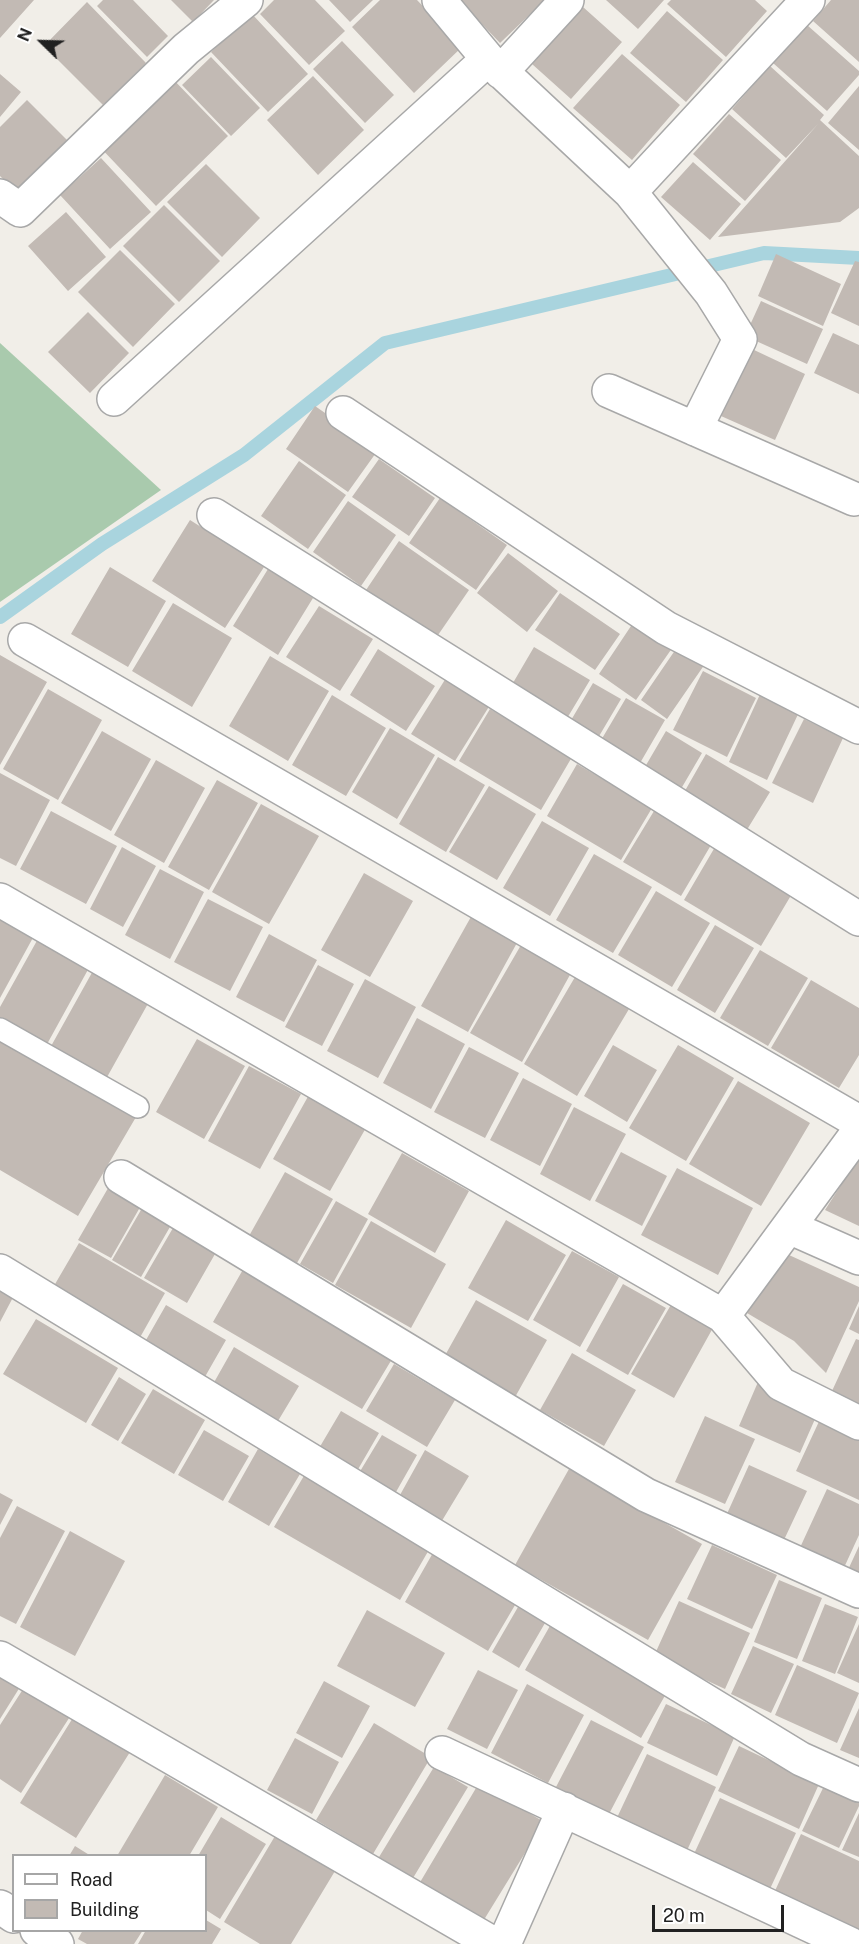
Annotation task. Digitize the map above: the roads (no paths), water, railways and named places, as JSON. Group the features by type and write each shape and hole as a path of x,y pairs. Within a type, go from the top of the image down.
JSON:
{"street":[{"path":"0,196 20,210 186,49 246,0"},
{"path":"439,0 495,65 630,192 711,293 740,339 695,429"},
{"path":"114,399 567,0"},
{"path":"630,192 808,0"},
{"path":"609,391 857,499"},
{"path":"343,413 666,628 859,727"},
{"path":"214,515 859,919"},
{"path":"25,640 859,1122"},
{"path":"0,900 723,1316 781,1384 859,1423"},
{"path":"723,1316 859,1131"},
{"path":"121,1177 646,1495 859,1591"},
{"path":"789,1227 859,1258"},
{"path":"0,1271 801,1760 859,1785"},
{"path":"0,1658 494,1944"},
{"path":"442,1753 850,1944"},
{"path":"504,1944 564,1809"},
{"path":"39,1932 57,1944"}],"lane":[{"path":"0,1029 138,1107"}],"waterway":[{"path":"0,617 102,544 244,455 385,343 764,253 859,258"}]}
